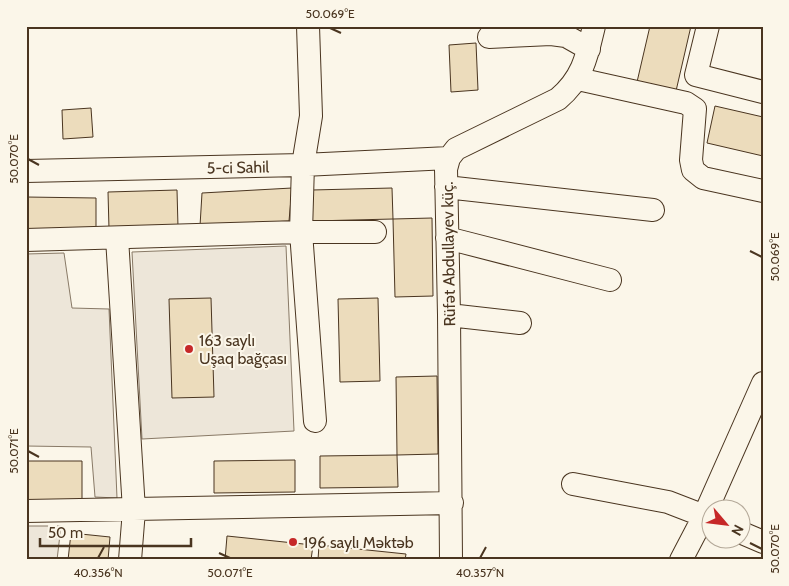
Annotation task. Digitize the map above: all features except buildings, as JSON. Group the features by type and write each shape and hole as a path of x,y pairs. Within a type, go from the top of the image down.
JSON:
{"street":[{"path":"308,26 311,116 303,165 301,232 315,421"},
{"name":"Rüfət Abdullayev küç.","path":"451,560 452,503 446,169 449,158 456,149 558,99 569,90 578,79 589,49 594,26"},
{"path":"708,26 696,75 690,160 693,170 704,178 763,191"},
{"path":"489,37 552,34 566,36 589,49"},
{"path":"696,75 763,92"},
{"path":"578,79 686,102 695,108"},
{"name":"5-ci Sahil","path":"26,171 303,165 449,158"},
{"path":"446,187 653,210"},
{"path":"26,240 301,232 375,232"},
{"path":"117,238 134,510 130,560"},
{"path":"447,238 610,280"},
{"path":"449,315 520,323"},
{"path":"716,498 763,383"},
{"path":"573,484 668,502 702,516"},
{"path":"26,511 452,503"},
{"path":"682,560 702,528"}],"shaded area":[{"path":"286,246 294,431 142,439 132,252"},
{"path":"64,253 72,308 109,309 117,498 95,497 91,447 26,446 26,254"},
{"path":"26,526 61,526 57,560 26,560"}],"place":[{"name":"163 saylı Uşaq bağçası","path":"189,349"},
{"name":"196 saylı Məktəb","path":"293,542"}]}
